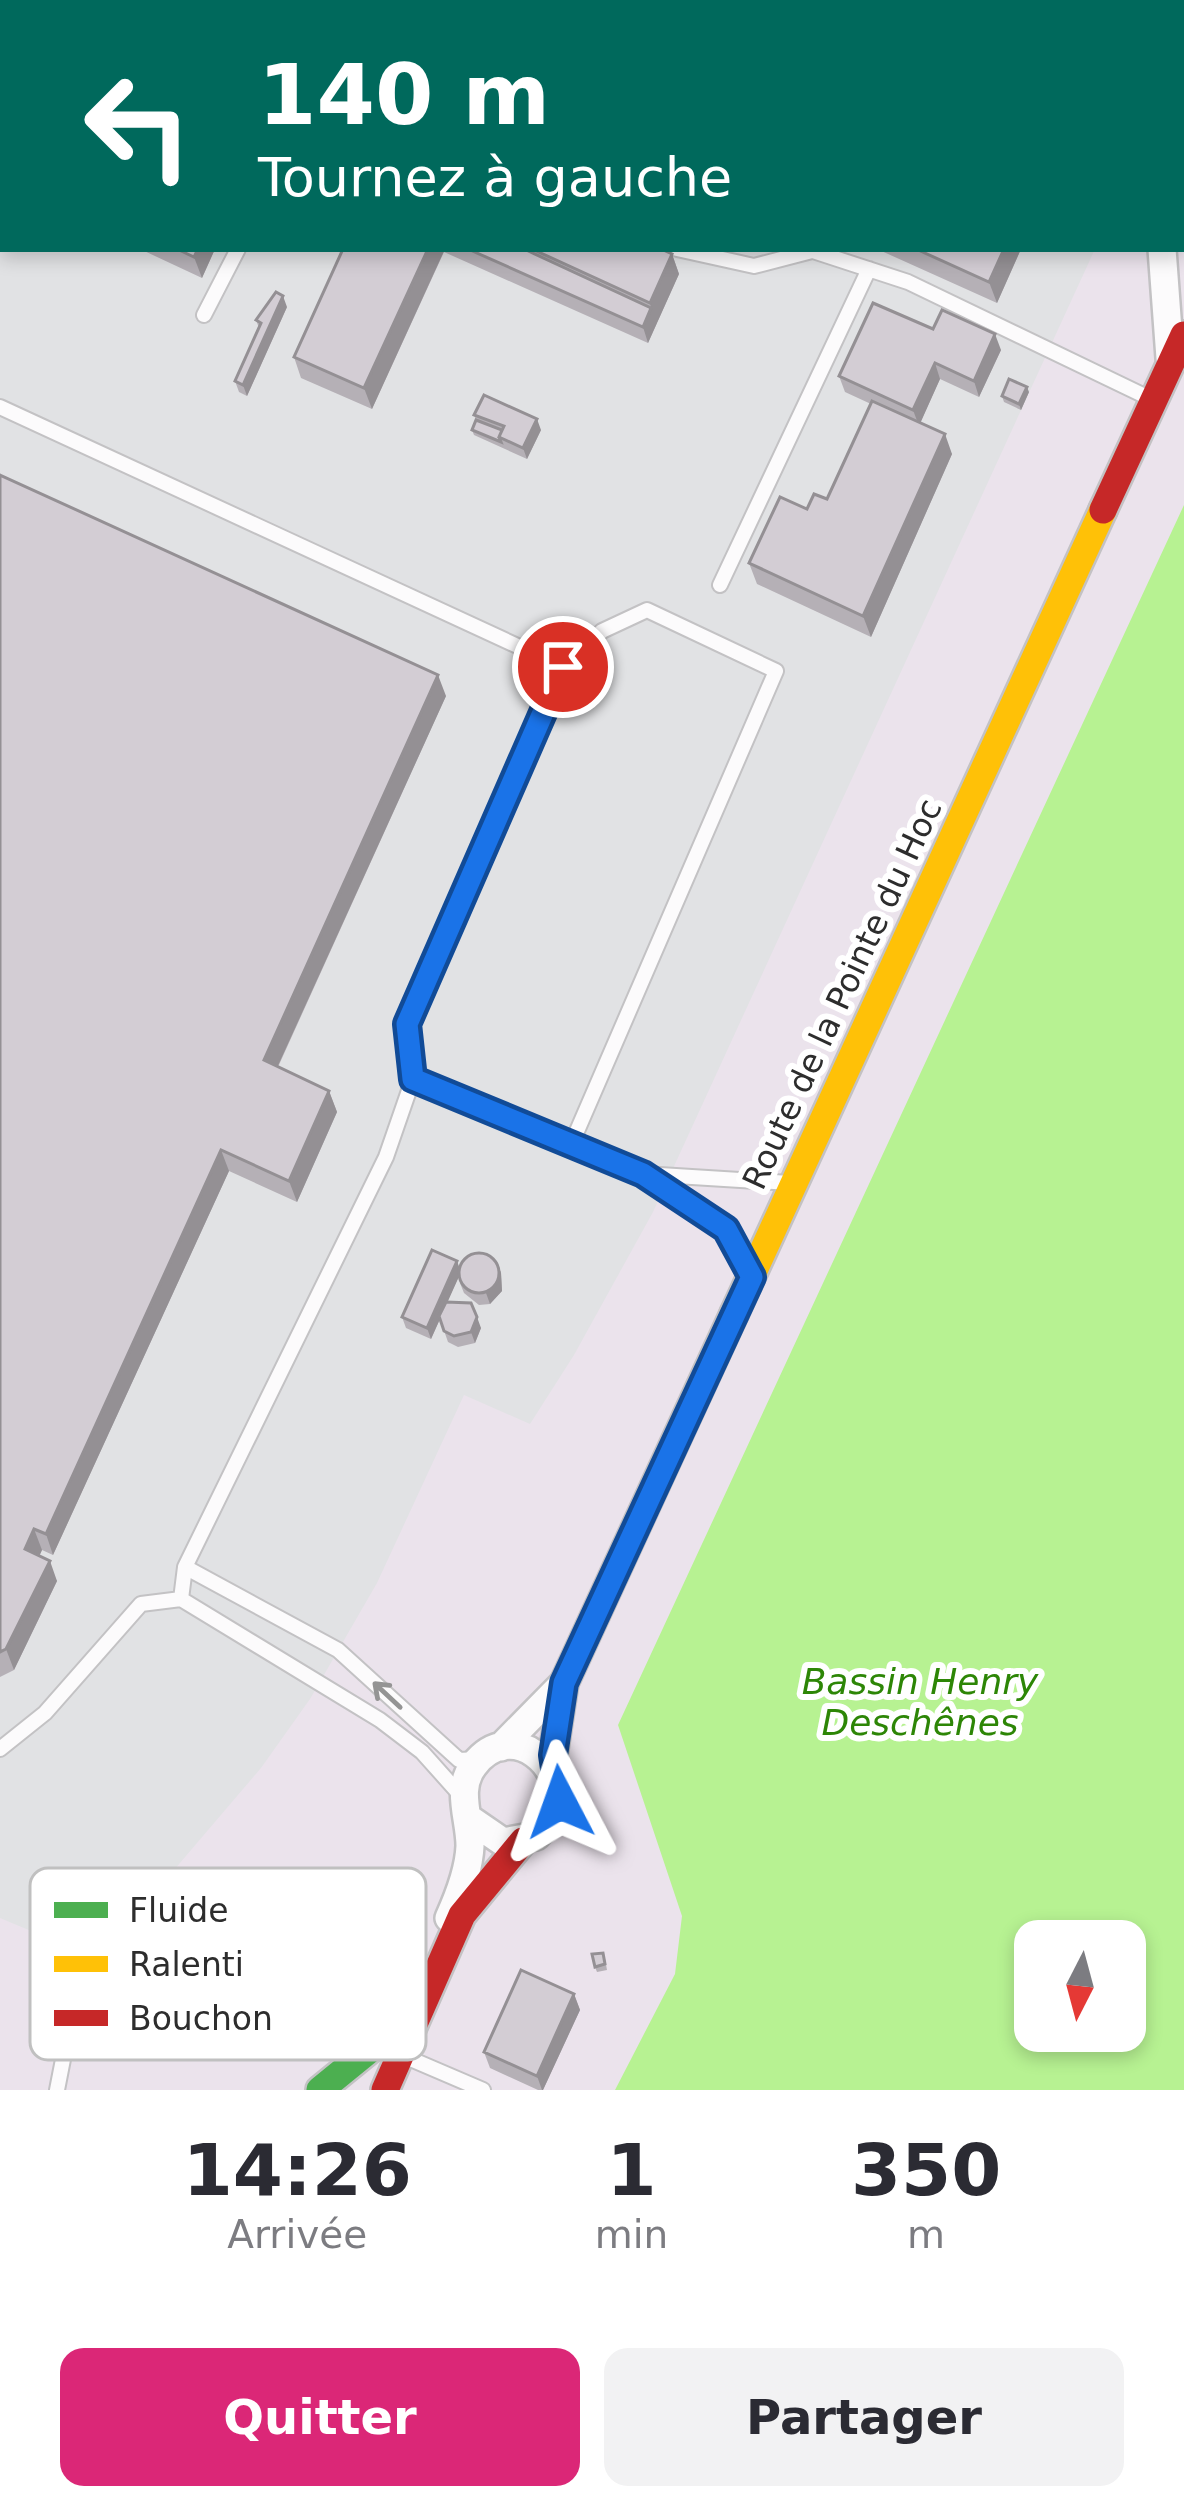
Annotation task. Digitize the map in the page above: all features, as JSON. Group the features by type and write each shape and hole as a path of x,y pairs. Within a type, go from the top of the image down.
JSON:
{"street":[{"path":"1162,252 1171,364"},
{"name":"Route de la Pointe du Hoc","path":"556,1774 553,1755 564,1683 1184,335"},
{"name":"Route de la Pointe du Hoc","path":"490,1753 564,1683"},
{"path":"426,1978 467,1869 464,1784 490,1753 533,1751 556,1774 555,1816 523,1841 462,1916 426,1994"},
{"path":"467,1809 503,1842 523,1841"},
{"path":"320,2090 392,2068"},
{"path":"351,2090 392,2068"}],"lane":[{"path":"204,315 236,252"},
{"path":"691,252 754,266 802,252"},
{"path":"815,252 908,282 1154,400"},
{"path":"720,585 869,269"},
{"path":"0,407 563,667"},
{"path":"181,1599 185,1568 386,1157 413,1079 407,1024 563,667 602,631 646,610 776,671 571,1145"},
{"path":"413,1079 643,1174 726,1229 752,1277"},
{"path":"643,1174 795,1183"},
{"path":"185,1568 338,1650 459,1760 490,1753"},
{"path":"0,1749 45,1713 141,1604 181,1599 380,1720 422,1752 467,1809"},
{"path":"57,2090 63,2060"},
{"path":"392,2068 483,2090"}],"shaded area":[{"path":"0,252 1094,252 653,1212 530,1424 464,1395 377,1583 310,1699 261,1768 176,1868 30,1868 30,1931 0,1918"}],"water":[{"name":"Bassin Henry Deschênes","path":"1184,505 1184,2090 615,2090 675,1974 682,1916 618,1725"}],"building":[{"path":"342,252 427,252 364,388 294,357"},
{"path":"475,252 530,252 651,308 643,327"},
{"path":"539,252 672,254 650,303"},
{"path":"923,252 1003,252 989,282"},
{"path":"276,292 283,296 243,385 235,381 261,323 256,320"},
{"path":"873,303 933,329 942,310 995,334 974,381 935,363 913,410 839,376"},
{"path":"1009,379 1027,387 1019,404 1002,396"},
{"path":"484,395 537,419 523,448 499,437 504,426 474,415"},
{"path":"872,401 945,434 863,616 749,563 780,497 807,509 814,494 827,499"},
{"path":"476,420 502,430 501,442 472,430"},
{"path":"0,475 438,675 264,1060 329,1091 289,1181 221,1150 46,1534 34,1529 25,1549 50,1561 6,1649 0,1652"},
{"path":"432,1250 457,1261 427,1328 402,1317"},
{"path":"479,1253 493,1259 499,1273 493,1287 479,1293 465,1287 459,1273 465,1259"},
{"path":"446,1302 471,1303 477,1317 471,1332 454,1336 444,1331 439,1316"},
{"path":"603,1953 605,1964 595,1967 592,1954"},
{"path":"521,1970 574,1994 537,2076 484,2052"}],"traffic: fast":[{"path":"320,2090 357,2060"}],"traffic: slow":[{"path":"734,1314 1103,510"}],"traffic: jam":[{"path":"1103,510 1184,335"},
{"path":"556,1775 553,1755 564,1683 734,1314"},
{"path":"426,1997 462,1915 523,1841"},
{"path":"385,2090 398,2060"}],"route":[{"path":"560,1802 553,1755 564,1683 752,1277 726,1229 643,1174 413,1079 407,1024 563,667"}]}
